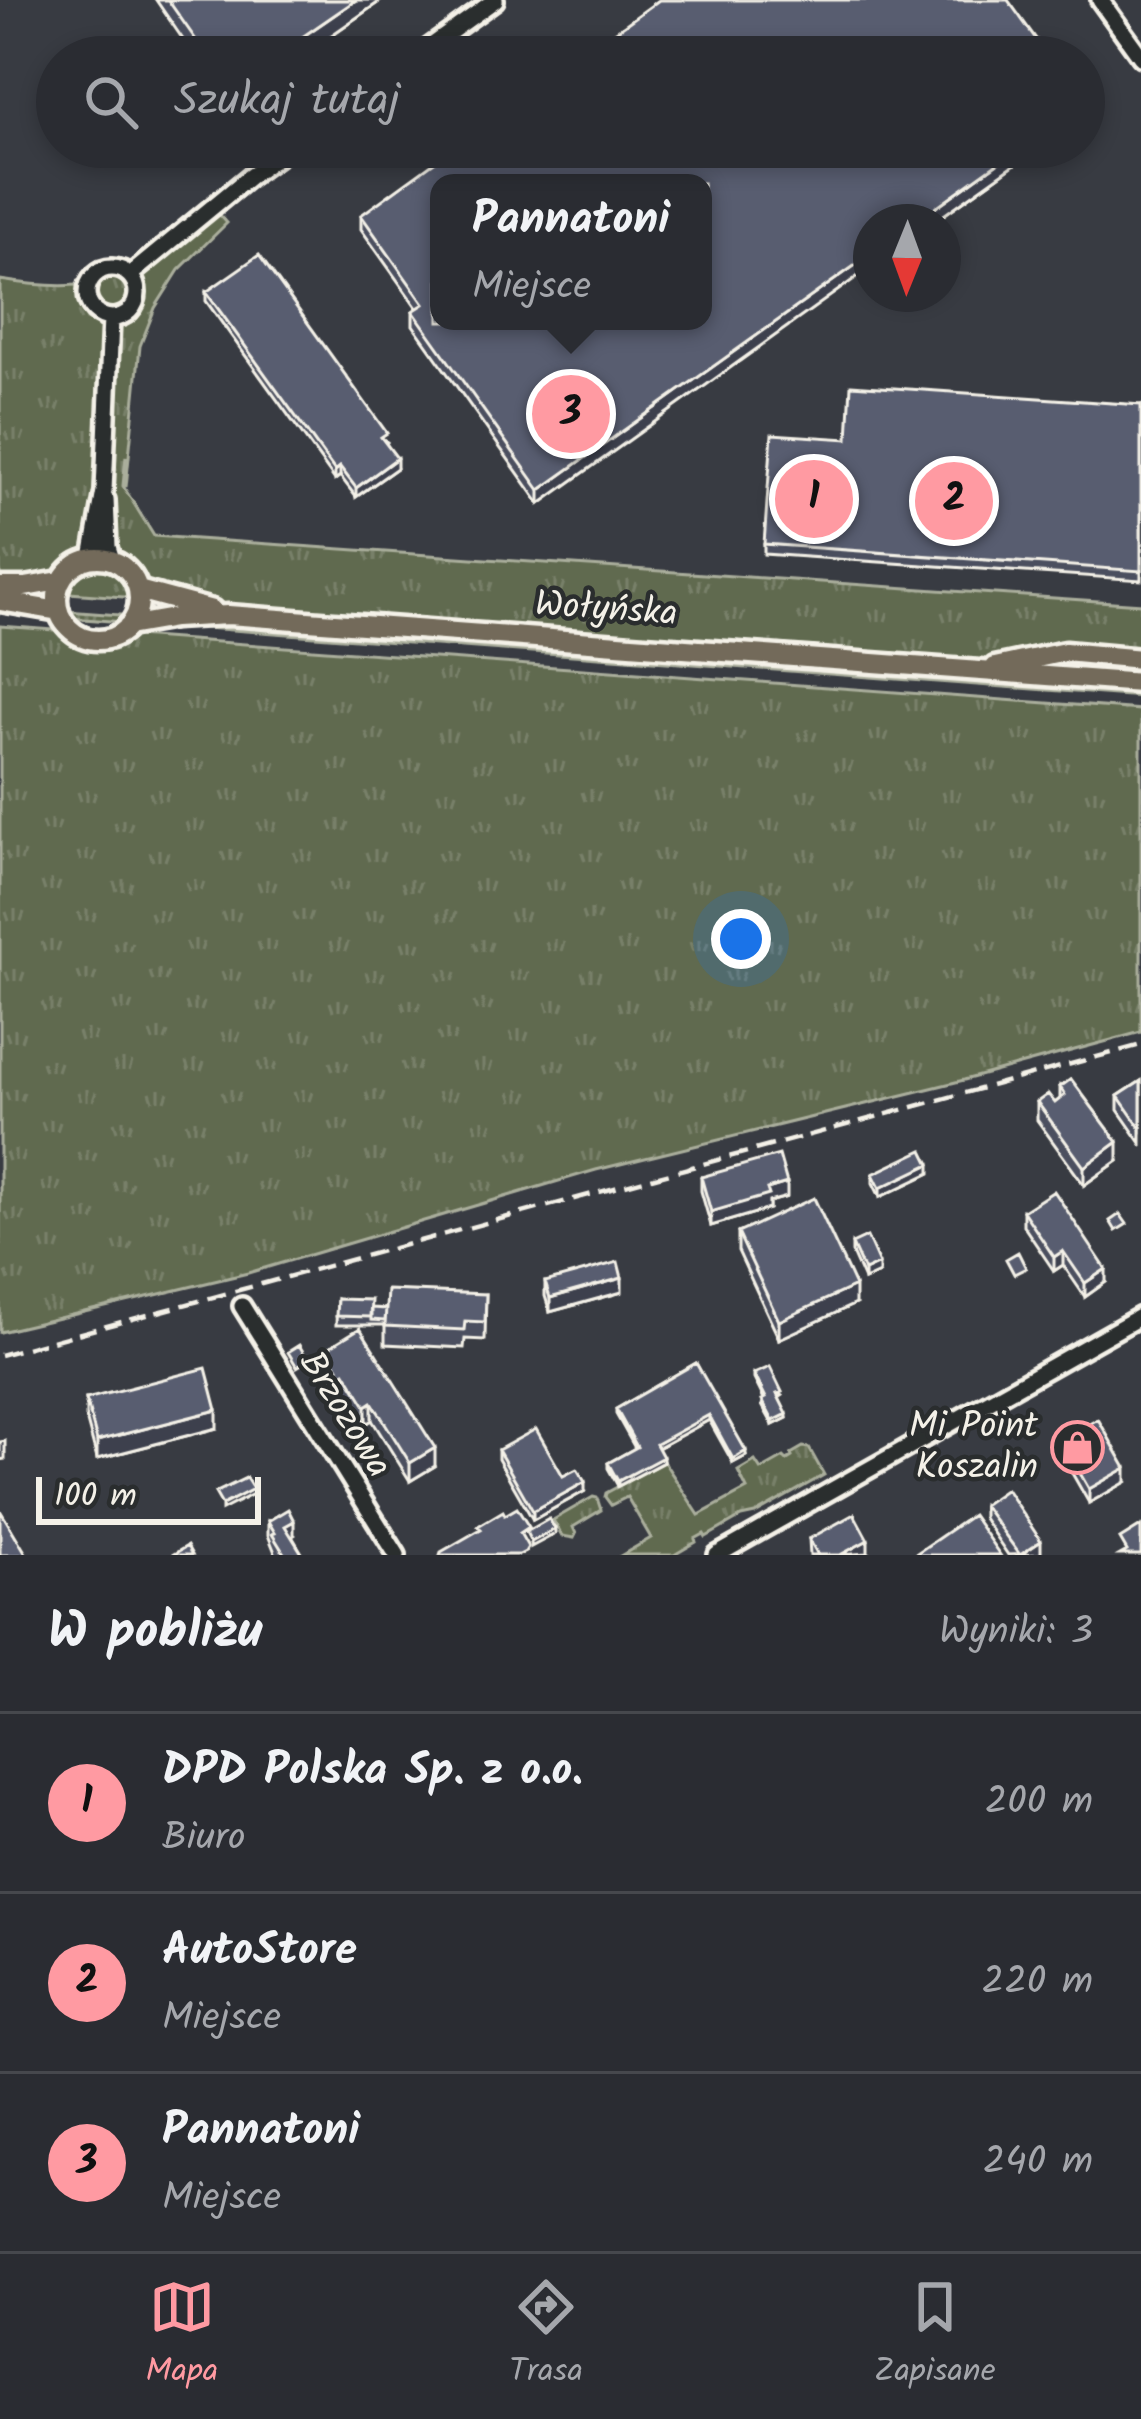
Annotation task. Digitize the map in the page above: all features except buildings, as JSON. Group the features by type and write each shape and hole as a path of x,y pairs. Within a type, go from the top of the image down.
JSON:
{"main road":[{"path":"102,559 129,572 138,590 137,610 128,626 103,639 84,638 68,628 56,596 60,581 73,566 102,559"},
{"path":"0,587 60,581"},
{"name":"Wołyńska","path":"138,590 228,615"},
{"path":"0,601 58,611"},
{"name":"Wołyńska","path":"128,626 228,615 1141,683"},
{"name":"Wołyńska","path":"978,670 1065,652 1141,658"}],"street":[{"path":"445,36 495,0"},
{"path":"1100,0 1141,57"},
{"path":"130,275 262,168"},
{"path":"109,268 130,275 136,288 135,303 125,314 111,318 91,308 87,297 95,273 109,268"},
{"path":"102,559 111,318"},
{"name":"Brzozowa","path":"242,1306 397,1555"},
{"path":"716,1555 1141,1316"}],"green space":[{"path":"219,214 227,223 179,270 155,308 140,346 123,486 154,536 1141,604 1141,653 986,663 0,588 0,280 68,286 118,277 165,253"},
{"path":"66,611 1141,690 1141,697 57,617"},
{"path":"0,626 1141,710 1141,1032 596,1170 248,1273 0,1332"},
{"path":"803,1447 809,1448 824,1475 755,1514 704,1534 674,1555 622,1555 651,1538 627,1497 611,1505 606,1493 664,1462 699,1515 747,1489 738,1471 755,1461 761,1470 784,1457 787,1460"},
{"path":"593,1497 601,1510 573,1527 574,1538 562,1536 553,1520"}],"railway":[{"path":"0,1355 1141,1045"}],"place":[{"name":"Pannatoni","path":"571,414"},
{"name":"DPD Polska Sp. z o.o.","path":"814,499"},
{"name":"AutoStore","path":"954,501"},
{"name":"Mi Point Koszalin","path":"1077,1448"}]}
